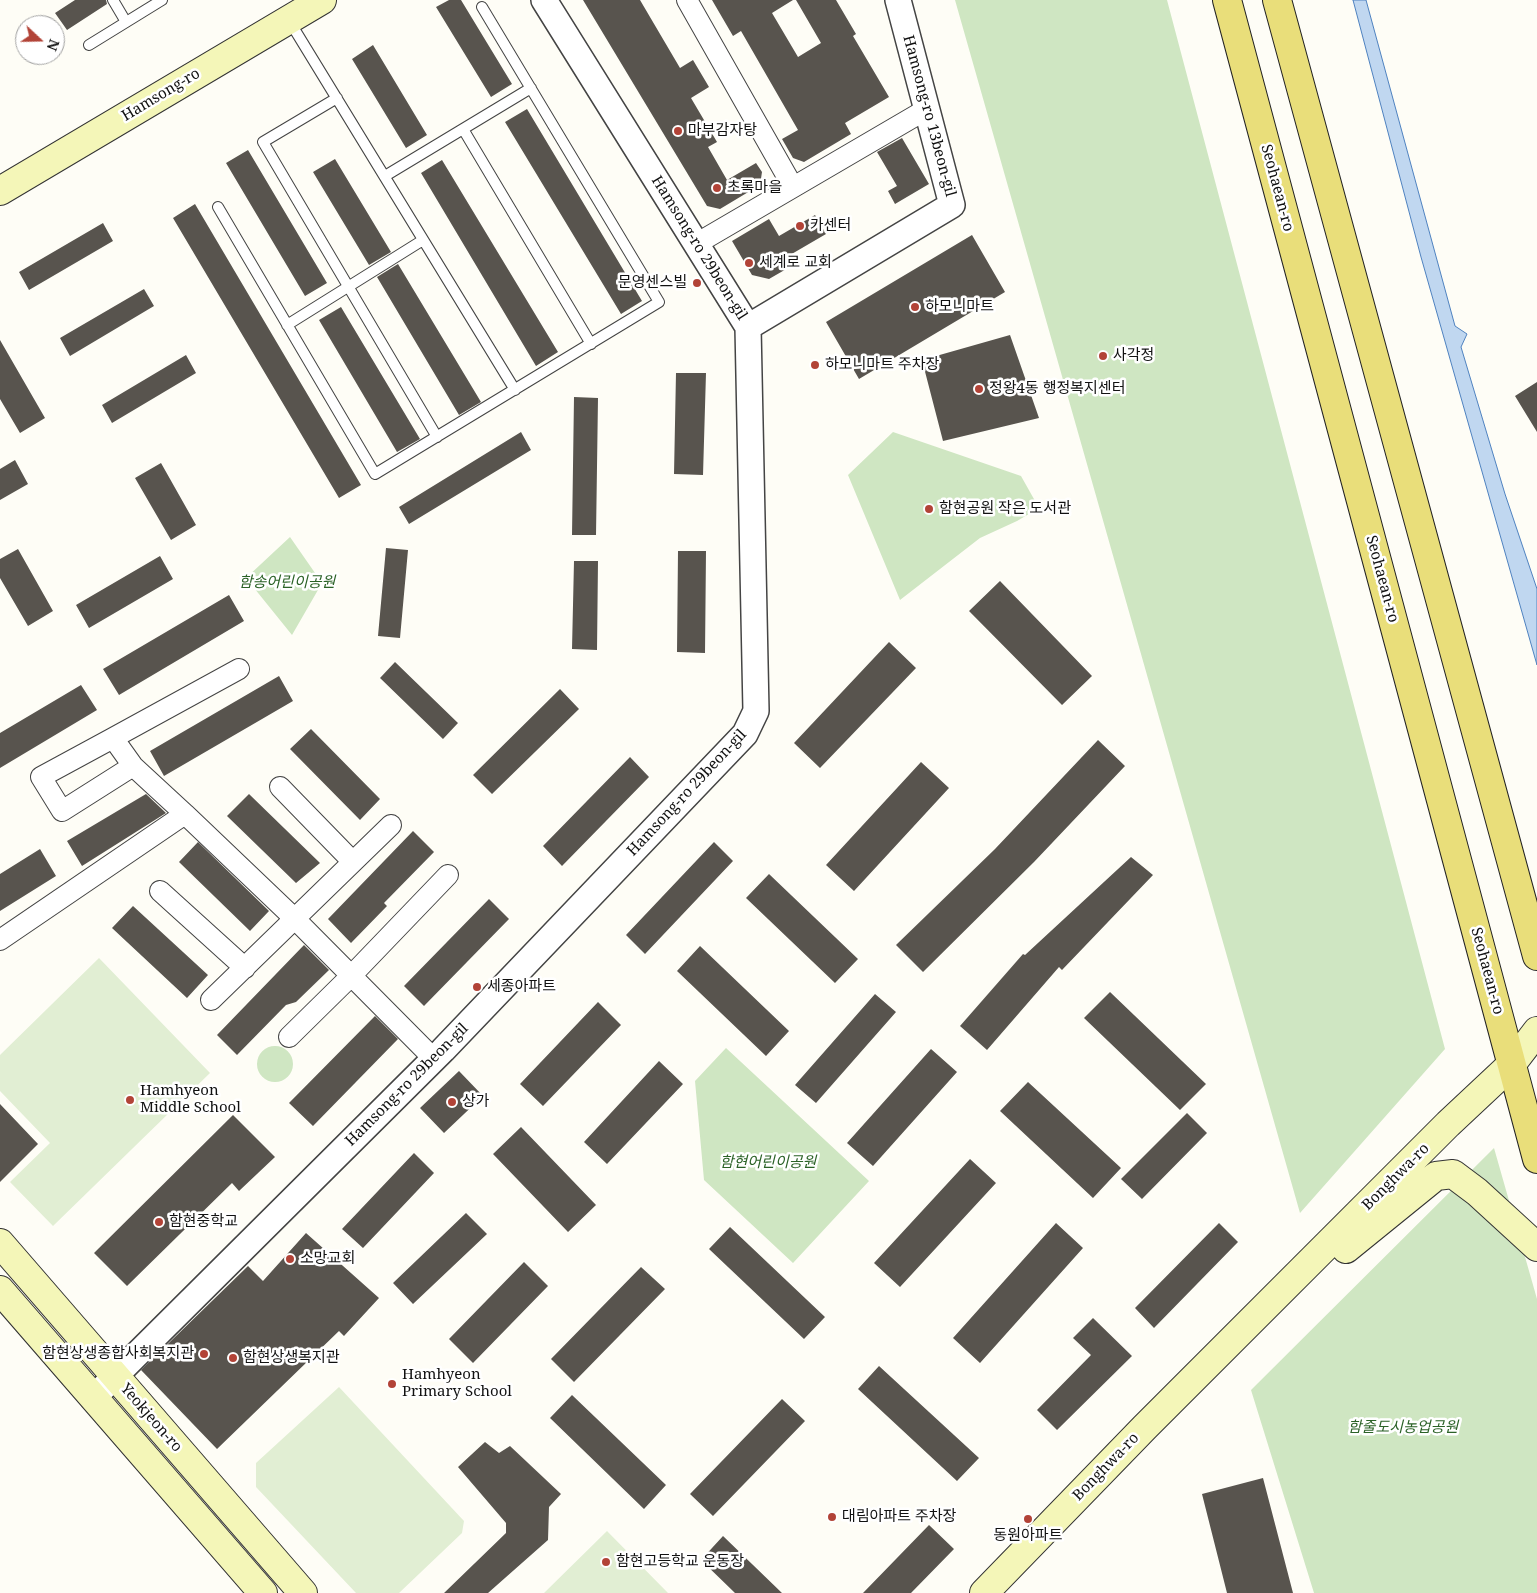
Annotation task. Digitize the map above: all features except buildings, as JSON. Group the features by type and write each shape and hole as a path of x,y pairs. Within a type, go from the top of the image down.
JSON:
{"main road":[{"name":"Seohaean-ro","path":"1227,0 1537,1159"},
{"path":"1277,0 1531,919 1537,956"},
{"name":"Hamsong-ro","path":"0,190 302,10"},
{"name":"Bonghwa-ro","path":"984,1593 1252,1320 1448,1124 1511,1064 1537,1031"},
{"name":"Bonghwa-ro","path":"1252,1320 1310,1279 1436,1176 1453,1174 1477,1192 1537,1247"},
{"name":"Yeokjeon-ro","path":"0,1243 303,1593"},
{"name":"Yeokjeon-ro","path":"0,1290 263,1593"}],"street":[{"name":"Hamsong-ro 29beon-gil","path":"93,1398 434,1059 745,734 756,711 748,327 544,0"},
{"path":"687,0 794,187"},
{"name":"Hamsong-ro 13beon-gil","path":"748,327 952,205 898,0"},
{"path":"696,244 927,108"},
{"path":"133,766 62,811 41,777 239,668"},
{"path":"113,738 133,766 294,919 434,1059"},
{"path":"280,787 353,862"},
{"path":"0,940 185,814"},
{"path":"212,1000 391,825"},
{"path":"289,1036 351,976 448,876"},
{"path":"160,891 245,968"}],"lane":[{"path":"113,0 126,22"},
{"path":"89,45 162,0"},
{"path":"218,207 375,474 659,302 482,7"},
{"path":"302,10 337,98 514,390"},
{"path":"385,176 530,88"},
{"path":"337,98 263,142 437,437"},
{"path":"463,129 591,344"},
{"path":"287,325 423,240"}],"green space":[{"path":"955,0 1167,0 1445,1049 1300,1213"},
{"path":"893,432 1021,476 1039,508 1017,521 980,538 900,600 848,475"},
{"name":"함송어린이공원","path":"290,537 322,583 292,635 246,578"},
{"path":"99,958 210,1073 53,1226 10,1182 50,1143 0,1091 0,1055"},
{"path":"275,1046 282,1047 288,1051 292,1057 292,1071 288,1077 282,1081 275,1082 268,1081 262,1077 258,1071 257,1064 258,1057 262,1051 268,1047"},
{"name":"함현어린이공원","path":"726,1048 869,1181 793,1263 704,1180 695,1081"},
{"name":"함줄도시농업공원","path":"1494,1148 1537,1299 1537,1593 1314,1593 1251,1390"},
{"path":"339,1387 464,1521 462,1533 399,1593 356,1593 256,1487 256,1463"},
{"name":"함현고등학교 운동장","path":"607,1531 668,1593 544,1593"}],"water":[{"path":"1353,0 1366,0 1455,326 1467,334 1461,347 1505,494 1537,589 1537,665 1421,257"}],"place":[{"name":"마부감자탕","path":"678,131"},
{"name":"초록마을","path":"717,188"},
{"name":"카센터","path":"800,226"},
{"name":"세계로 교회","path":"749,263"},
{"name":"문영센스빌","path":"697,283"},
{"name":"하모니마트","path":"915,307"},
{"name":"사각정","path":"1103,356"},
{"name":"하모니마트 주차장","path":"815,365"},
{"name":"정왕4동 행정복지센터","path":"979,389"},
{"name":"함현공원 작은 도서관","path":"929,509"},
{"name":"세종아파트","path":"477,987"},
{"name":"Hamhyeon Middle School","path":"130,1100"},
{"name":"상가","path":"452,1102"},
{"name":"함현중학교","path":"159,1222"},
{"name":"소망교회","path":"290,1259"},
{"name":"함현상생종합사회복지관","path":"204,1354"},
{"name":"함현상생복지관","path":"233,1358"},
{"name":"Hamhyeon Primary School","path":"392,1384"},
{"name":"대림아파트 주차장","path":"832,1517"},
{"name":"동원아파트","path":"1028,1519"},
{"name":"함현고등학교 운동장","path":"606,1562"}]}
